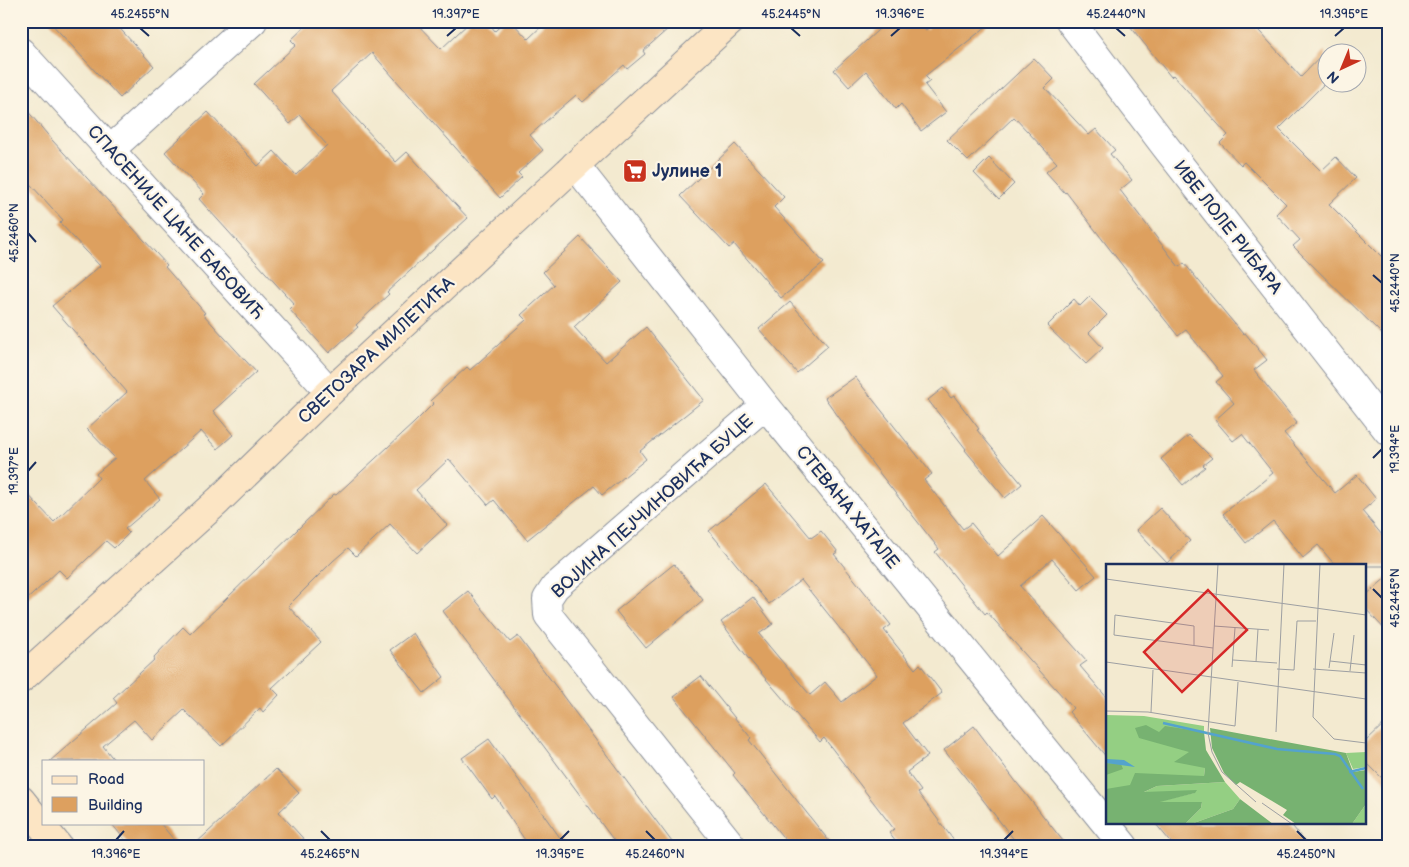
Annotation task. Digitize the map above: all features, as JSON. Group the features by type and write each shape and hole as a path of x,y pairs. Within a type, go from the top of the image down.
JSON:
{"main road":[{"name":"СВЕТОЗАРА МИЛЕТИЋА","path":"21,679 218,501 330,392 731,21"},
{"path":"21,800 58,846"}],"street":[{"path":"110,150 253,21"},
{"name":"ИВЕ ЛОЛЕ РИБАРА","path":"1070,21 1164,146 1388,431"},
{"name":"СПАСЕНИЈЕ ЦАНЕ БАБОВИЋ","path":"21,52 330,392"},
{"name":"СТЕВАНА ХАТАЛЕ","path":"576,165 765,405 1106,824"},
{"name":"ВОЈИНА ПЕЈЧИНОВИЋА БУЦЕ","path":"732,846 548,614 547,599 555,587 765,405"},
{"name":"СТЕВАНА ХАТАЛЕ","path":"1106,824 1124,846"}],"building":[{"path":"49,21 113,21 154,66 120,98"},
{"path":"311,21 414,21 441,49 471,21 487,21 495,31 506,21 511,21 528,39 547,21 677,21 643,51 645,54 627,69 624,65 583,102 576,95 530,135 543,150 518,173 522,177 500,198 372,53 331,91 396,162 407,152 468,218 387,292 389,294 356,325 358,327 329,353 289,309 294,304 199,199 204,194 165,152 208,112 258,166 274,151 296,175 327,145 300,115 290,124 254,84 296,45 291,40"},
{"path":"888,21 917,21 926,30 936,21 993,21 925,76 930,81 925,85 946,112 921,131 901,104 896,109 866,71 849,87 834,70"},
{"path":"1126,21 1250,21 1301,77 1316,61 1316,92 1279,129 1321,171 1336,157 1356,178 1329,204 1388,263 1388,340 1293,246 1300,240 1276,214 1286,204 1244,162 1241,165 1220,143 1228,135 1173,75 1171,77"},
{"path":"1034,58 1054,79 1045,88 1089,135 1096,129 1115,150 1110,154 1132,180 1120,190 1179,267 1184,263 1267,360 1254,370 1297,423 1284,433 1335,493 1357,475 1376,499 1362,511 1388,542 1388,566 1334,564 1318,545 1303,558 1273,521 1246,543 1223,514 1273,473 1242,434 1233,441 1215,420 1234,403 1216,382 1223,376 1186,330 1178,336 1066,192 1046,172 1057,163 1014,117 968,161 947,140"},
{"path":"21,103 52,140 167,265 165,267 205,313 203,314 256,372 213,411 233,435 217,449 201,431 145,481 160,499 125,529 129,533 114,548 106,541 67,578 59,570 21,605 21,487 54,522 99,478 96,474 115,458 87,429 127,392 52,306 100,266 60,223 63,220 21,174"},
{"path":"735,144 784,197 774,207 824,263 781,298 734,244 729,248 680,196"},
{"path":"989,158 1014,184 999,199 974,173"},
{"path":"580,237 622,282 574,327 606,362 646,327 704,400 640,451 646,459 602,495 594,486 527,540 494,500 488,505 449,459 416,490 447,525 417,553 390,524 356,556 348,548 333,561 288,606 321,642 272,688 279,695 263,712 260,708 221,746 184,710 152,740 134,720 103,746 114,760 51,760 117,703 113,698 155,659 154,657 183,627 190,634 334,494 336,495 414,423 434,403 431,400 467,367 470,370 526,320 521,315 554,285 543,272"},
{"path":"1089,297 1107,315 1089,333 1103,348 1086,364 1047,326 1074,299 1080,306"},
{"path":"790,302 828,346 797,373 759,329"},
{"path":"855,377 932,474 924,480 963,529 971,523 998,556 1043,516 1096,576 1079,590 1052,559 1020,586 1087,661 1080,666 1106,697 1106,757 1069,712 1073,708 987,612 985,614 935,552 939,549 874,466 825,398"},
{"path":"943,388 951,398 954,396 979,429 977,430 1022,484 1005,498 965,450 928,400"},
{"path":"1189,435 1212,458 1203,465 1205,467 1183,485 1161,459"},
{"path":"766,484 811,538 821,531 838,552 834,554 891,625 884,630 915,669 920,664 942,693 903,723 928,756 907,772 921,791 918,793 958,846 899,846 889,833 894,829 824,738 820,742 748,658 721,622 753,597 773,624 759,634 810,695 825,682 842,702 877,675 801,580 769,604 709,531"},
{"path":"1160,508 1190,541 1167,563 1136,530"},
{"path":"674,564 703,600 646,648 616,611"},
{"path":"1388,576 1388,633 1366,609 1366,595"},
{"path":"468,591 510,642 518,636 675,846 618,846 443,611"},
{"path":"413,633 444,677 424,693 390,650"},
{"path":"701,676 833,846 790,846 733,775 735,773 674,697"},
{"path":"1388,720 1388,784 1366,762 1366,741"},
{"path":"974,726 1067,846 1019,846 944,750"},
{"path":"489,739 566,846 529,846 495,796 492,799 462,758"},
{"path":"276,769 299,793 279,812 310,846 193,846"},
{"path":"112,824 161,824 179,846 130,846"},
{"path":"1156,824 1291,824 1308,846 1174,846"}],"place":[{"name":"Јулине 1","path":"635,171"}]}
